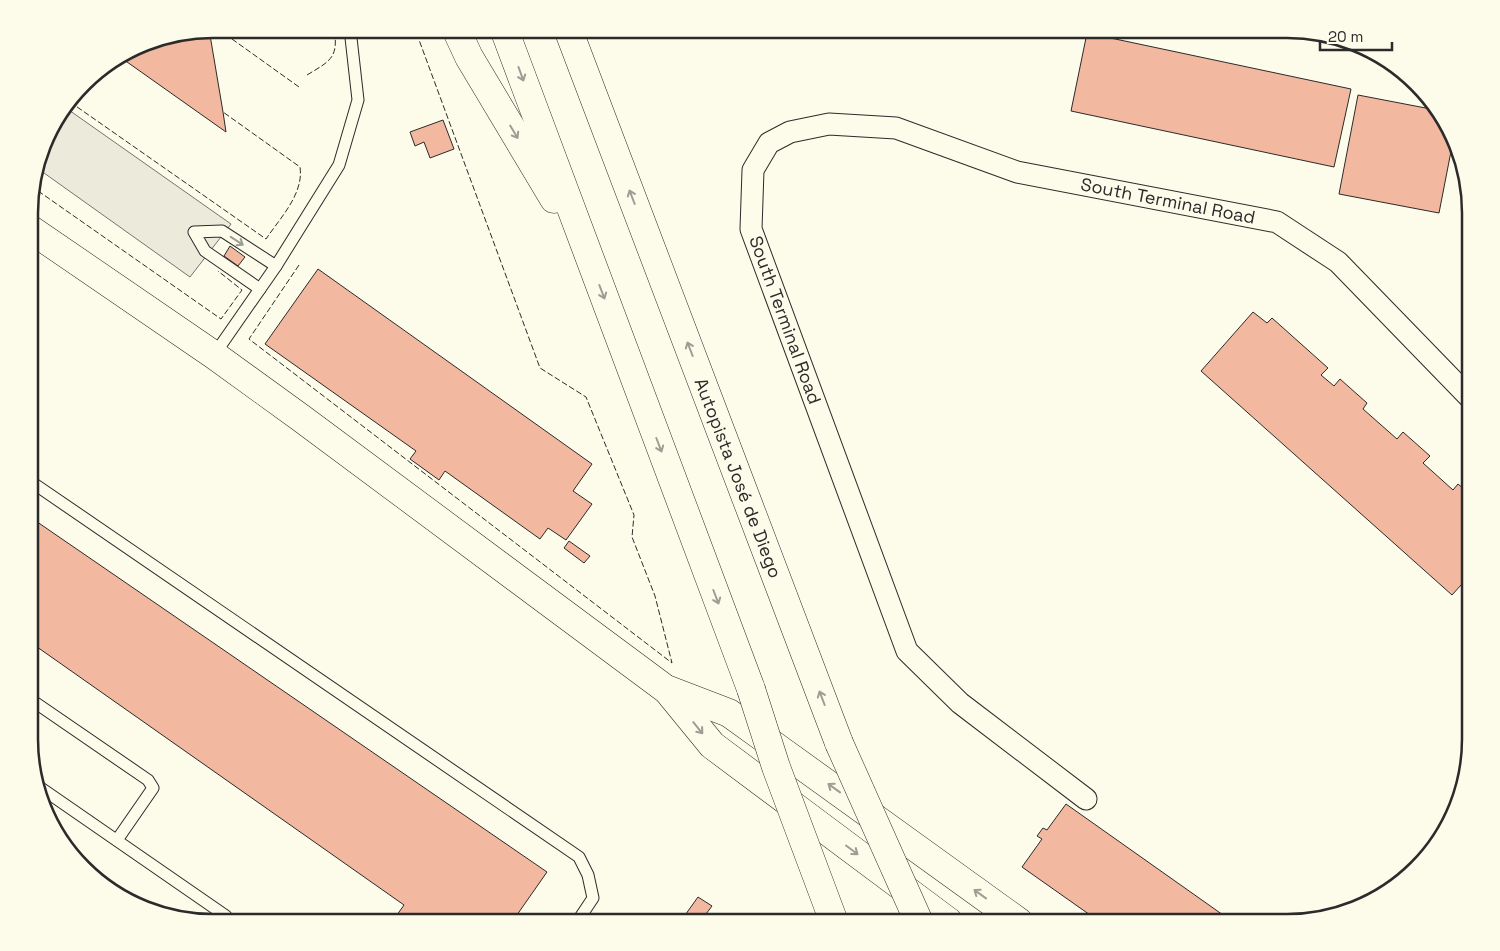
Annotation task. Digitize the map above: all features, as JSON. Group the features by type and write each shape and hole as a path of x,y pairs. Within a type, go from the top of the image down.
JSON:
{"main road":[{"path":"460,38 469,57 588,256"},
{"path":"507,38 751,689 776,767 831,913"},
{"name":"Autopista José de Diego","path":"571,38 839,743 915,913"},
{"path":"38,238 214,355 667,690 712,745 937,913"},
{"path":"667,690 729,713 1007,913"}],"street":[{"name":"South Terminal Road","path":"1086,798 960,703 907,652 751,229 753,170 768,143 790,132 829,124 896,128 1017,172 1277,222 1338,262 1462,390"}],"lane":[{"path":"214,355 276,266 339,165 358,100 351,38"},
{"path":"260,289 206,251 194,232 222,231 276,266"},
{"path":"38,486 579,857 588,875 593,898 583,914"},
{"path":"38,704 148,780 152,788 117,840"},
{"path":"46,791 223,914"}],"shaded area":[{"path":"70,111 231,224 190,277 42,172 56,135"}],"building":[{"path":"210,38 226,132 125,61 167,43"},
{"path":"1086,38 1111,38 1351,89 1334,167 1071,111"},
{"path":"1358,95 1428,108 1439,125 1451,151 1439,213 1339,194"},
{"path":"443,120 454,149 430,158 424,142 415,146 410,132"},
{"path":"230,246 245,257 238,266 224,256"},
{"path":"318,269 592,464 573,491 592,504 566,540 548,528 540,539 445,471 439,480 410,459 416,451 265,344"},
{"path":"1253,312 1267,323 1272,318 1328,368 1321,375 1334,386 1340,379 1367,403 1363,409 1397,439 1403,432 1430,456 1423,463 1453,490 1458,484 1462,487 1462,584 1452,595 1201,371"},
{"path":"38,522 547,872 518,914 398,914 404,905 38,648"},
{"path":"569,541 590,556 584,563 564,548"},
{"path":"1066,804 1220,913 1088,913 1022,867 1042,839 1037,836 1043,828 1047,830"},
{"path":"698,897 712,906 706,914 686,914"}],"fence":[{"path":"231,38 299,87"},
{"path":"307,75 331,58 334,53 335,38"},
{"path":"299,265 249,339 672,663 655,596 632,537 634,515 586,397 540,368 418,38"},
{"path":"75,105 266,239 295,196 300,177 300,167 223,112"},
{"path":"39,192 221,319 242,290 218,271"}]}
